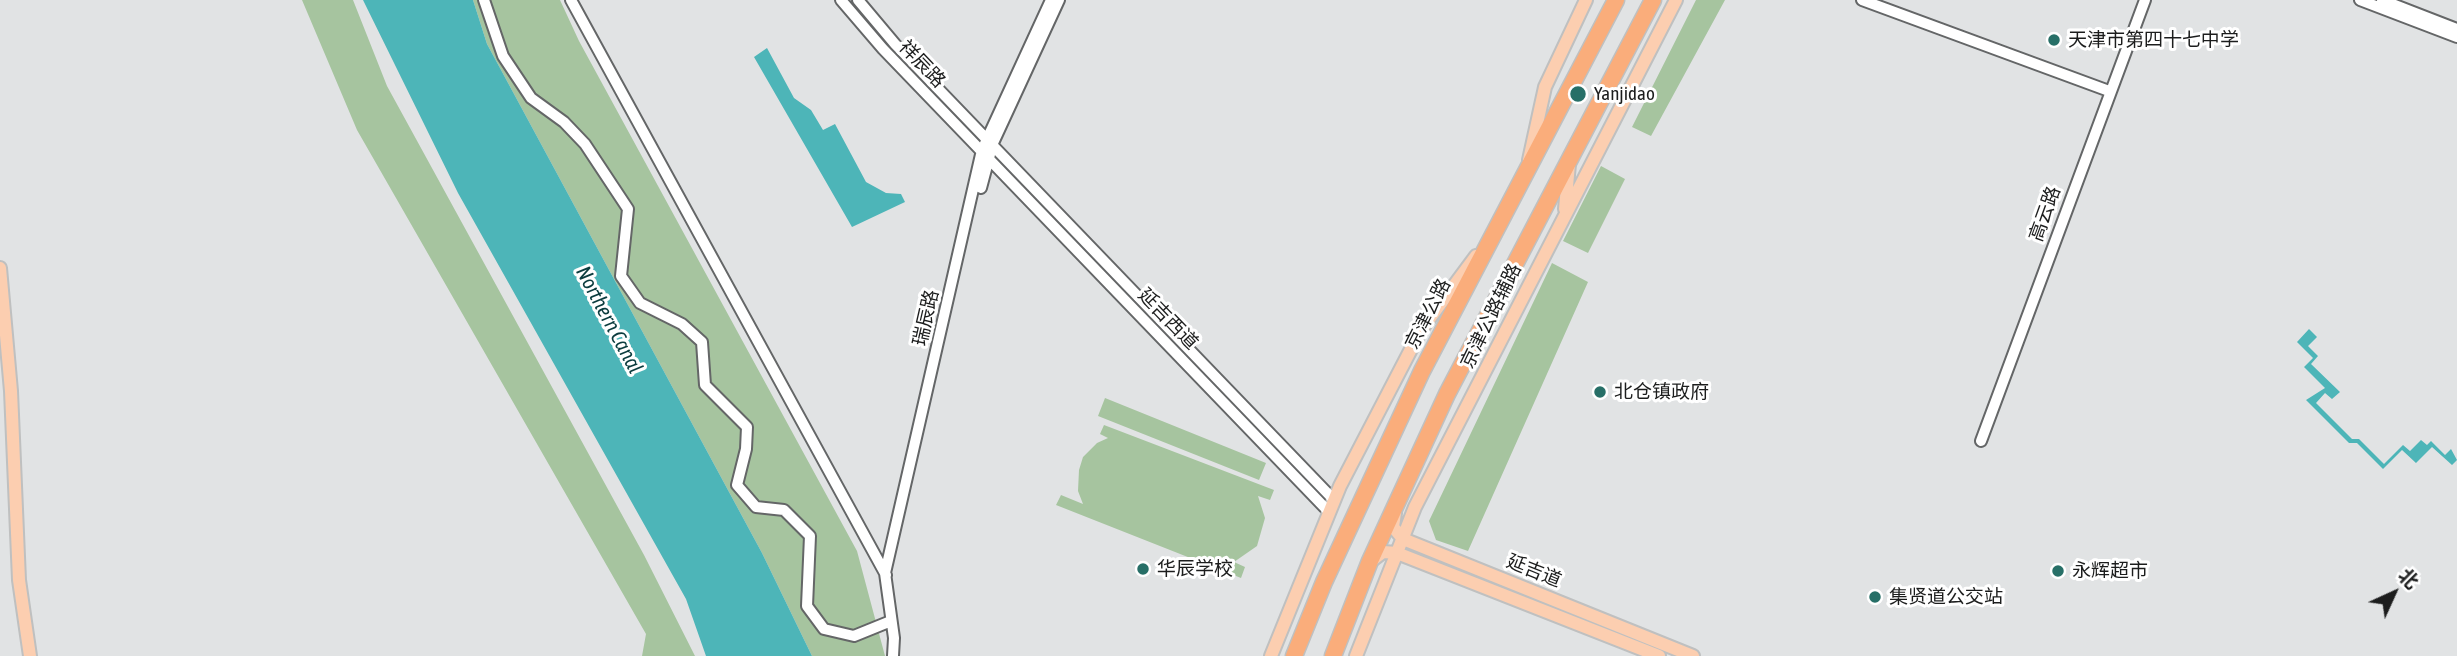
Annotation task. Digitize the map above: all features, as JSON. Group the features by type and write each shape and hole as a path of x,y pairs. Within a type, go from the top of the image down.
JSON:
{"highway":[{"name":"京津公路","path":"1294,656 1373,474 1528,164 1616,0"},
{"path":"1333,656 1397,499 1494,300 1653,0"}],"main road":[{"path":"1528,164 1545,87 1586,0"},
{"name":"京津公路辅路","path":"1356,656 1428,483 1676,0"},
{"path":"1565,212 1569,162"},
{"name":"京津公路辅路","path":"1271,656 1331,506 1421,330 1491,237"},
{"path":"0,268 10,391 19,580 30,656"},
{"path":"1397,499 1393,527 1403,539"},
{"name":"延吉道","path":"1403,539 1693,656"},
{"path":"1370,561 1383,552 1397,553"},
{"name":"延吉道","path":"1397,553 1659,656"}],"street":[{"path":"484,0 503,56 531,98 564,122 585,144 628,209 622,243 621,276 640,303 682,324 702,342 705,385 747,427 746,449 737,485 756,507 784,510 810,536 807,606 824,629 855,636 891,621"},
{"path":"571,0 888,577"},
{"name":"祥辰路","path":"841,0 883,49 985,154"},
{"name":"祥辰路","path":"858,0 895,44 990,139"},
{"name":"瑞辰路","path":"896,656 888,577 985,154 1051,0"},
{"name":"瑞辰路","path":"990,139 1059,0"},
{"path":"1862,0 2109,91"},
{"name":"高云路","path":"1981,441 2145,0"},
{"path":"2360,0 2457,37"},
{"path":"2382,0 2457,29"},
{"path":"971,121 985,154"},
{"path":"961,130 972,149 980,176"},
{"name":"延吉西道","path":"990,139 1331,506"},
{"name":"延吉西道","path":"985,154 1331,506"},
{"name":"瑞辰路","path":"888,577 899,638 896,656"}],"green space":[{"path":"302,0 353,0 387,86 644,555 695,656 642,656 646,634 357,130"},
{"path":"473,0 560,0 579,41 857,551 885,656 812,656 762,553 487,44"},
{"path":"1696,0 1725,0 1651,136 1632,127"},
{"path":"1601,166 1625,179 1588,253 1563,241"},
{"path":"1552,263 1588,282 1468,551 1436,540 1429,521"},
{"path":"1105,398 1266,463 1259,480 1098,416"},
{"path":"1104,425 1274,490 1270,500 1258,496 1265,518 1257,546 1234,562 1245,567 1241,578 1056,505 1061,495 1083,504 1078,491 1079,470 1083,457 1097,443 1108,438 1100,434"}],"water":[{"name":"Northern Canal","path":"363,0 473,0 487,44 762,553 812,656 706,656 686,599 458,193"},
{"path":"767,48 794,98 811,110 823,130 835,124 866,182 886,193 901,194 905,202 852,227 754,57"},
{"path":"2309,329 2317,337 2308,346 2318,356 2311,364 2340,392 2332,399 2325,393 2316,403 2352,439 2359,439 2384,464 2403,445 2410,451 2421,440 2427,445 2431,441 2445,455 2451,449 2457,460 2452,465 2432,447 2416,463 2402,450 2383,469 2357,443 2349,443 2306,400 2325,388 2304,367 2313,358 2297,342"}],"place":[{"name":"天津市第四十七中学","path":"2054,40"},
{"name":"Yanjidao","path":"1578,94"},
{"name":"北仓镇政府","path":"1600,392"},
{"name":"华辰学校","path":"1143,569"},
{"name":"永辉超市","path":"2058,571"},
{"name":"集贤道公交站","path":"1875,597"}]}
